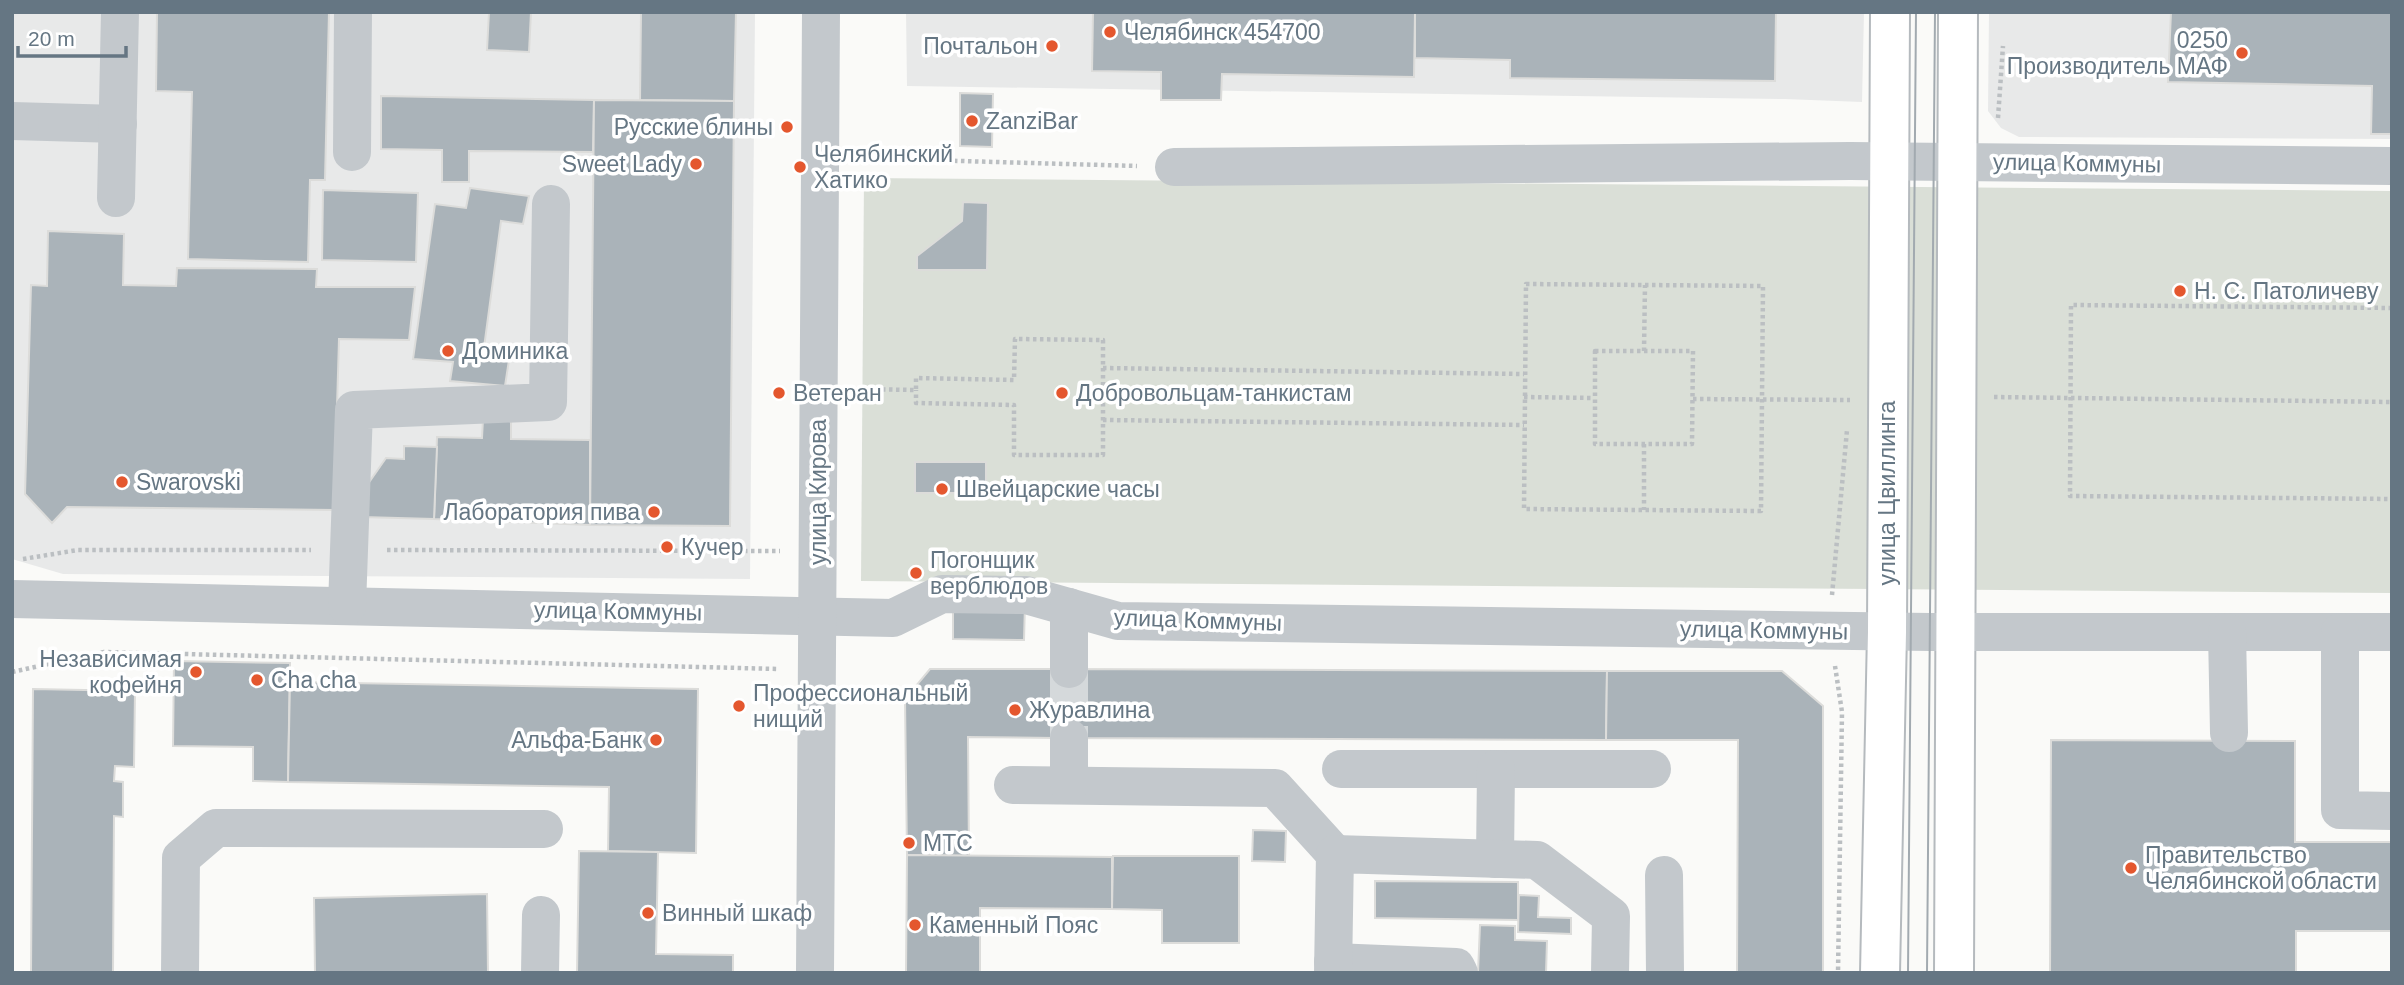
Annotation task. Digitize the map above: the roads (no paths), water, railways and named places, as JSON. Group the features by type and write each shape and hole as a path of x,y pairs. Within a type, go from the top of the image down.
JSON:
{"main road":[{"name":"улица Цвиллинга","path":"1880,973 1887,632 1890,12"},
{"path":"1954,973 1958,12"}],"street":[{"path":"116,198 120,12"},
{"path":"352,152 353,12"},
{"name":"улица Кирова","path":"815,973 821,12"},
{"path":"12,121 118,124"},
{"name":"улица Коммуны","path":"1174,167 1888,161 2392,166"},
{"path":"346,606 354,410 548,402 551,204"},
{"name":"улица Коммуны","path":"12,600 893,618 942,594 1026,595 1118,621 1887,632 2392,632"},
{"path":"1069,607 1069,669"},
{"path":"2227,632 2230,733"},
{"path":"2340,632 2340,810 2392,811"},
{"path":"1069,738 1069,785"},
{"path":"1341,769 1652,769"},
{"path":"1495,859 1496,769"},
{"path":"1013,785 1275,788 1335,854 1333,968 1456,967 1459,973"},
{"path":"180,973 181,858 216,828 544,829"},
{"path":"1335,854 1537,860 1611,916 1610,973"},
{"path":"1664,876 1665,973"},
{"path":"540,973 541,915"}],"tunnel":[{"path":"1069,669 1069,738"}],"tram line":[{"path":"1908,973 1916,12"},
{"path":"1927,973 1935,12"}],"place":[{"name":"Челябинск 454700","path":"1110,32"},
{"name":"Почтальон","path":"1052,46"},
{"name":"0250 Производитель МАФ","path":"2242,53"},
{"name":"ZanziBar","path":"972,121"},
{"name":"Русские блины","path":"787,127"},
{"name":"Sweet Lady","path":"696,164"},
{"name":"Челябинский Хатико","path":"800,167"},
{"name":"Н. С. Патоличеву","path":"2180,291"},
{"name":"Доминика","path":"448,351"},
{"name":"Ветеран","path":"779,393"},
{"name":"Добровольцам-танкистам","path":"1062,393"},
{"name":"Swarovski","path":"122,482"},
{"name":"Швейцарские часы","path":"942,489"},
{"name":"Лаборатория пива","path":"654,512"},
{"name":"Кучер","path":"667,547"},
{"name":"Погонщик верблюдов","path":"916,573"},
{"name":"Независимая кофейня","path":"196,672"},
{"name":"Cha cha","path":"257,680"},
{"name":"Профессиональный нищий","path":"739,706"},
{"name":"Журавлина","path":"1015,710"},
{"name":"Альфа-Банк","path":"656,740"},
{"name":"МТС","path":"909,843"},
{"name":"Правительство Челябинской области","path":"2131,868"},
{"name":"Винный шкаф","path":"648,913"},
{"name":"Каменный Пояс","path":"915,925"}]}
